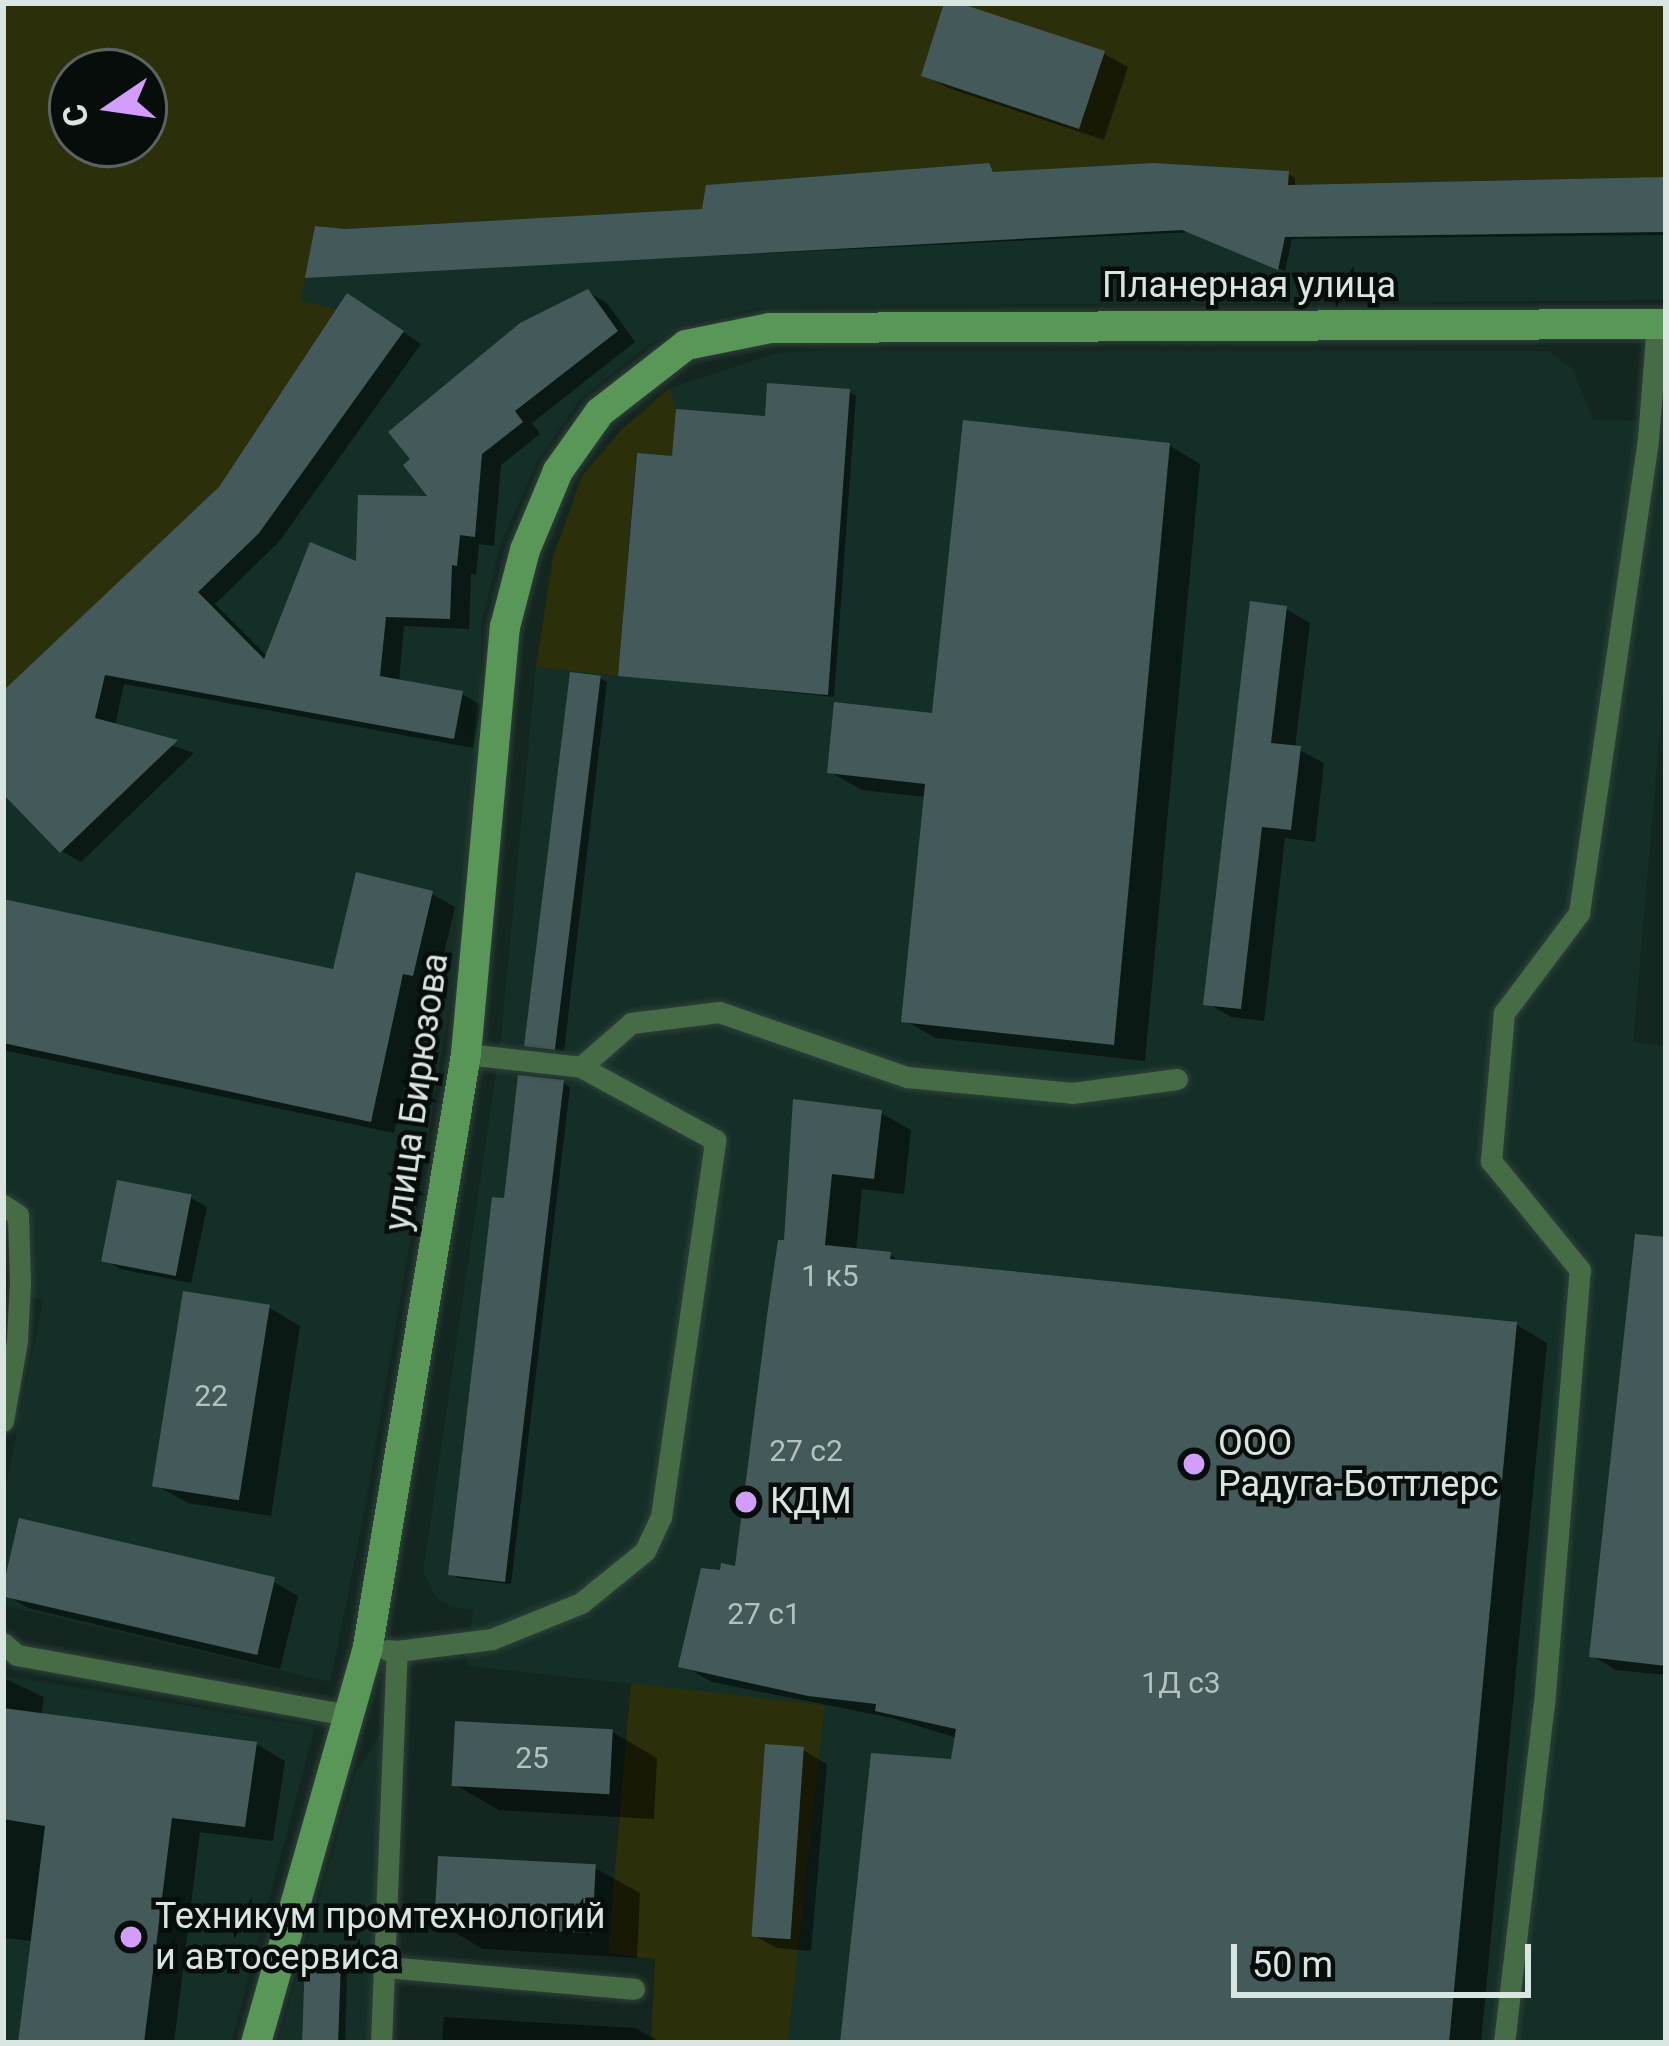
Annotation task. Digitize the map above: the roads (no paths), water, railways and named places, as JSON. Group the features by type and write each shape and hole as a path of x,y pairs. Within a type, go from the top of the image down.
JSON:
{"main road":[{"name":"Планерная улица","path":"832,326 1662,324"},
{"name":"улица Бирюзова","path":"256,2043 348,1714 382,1649 466,1054 506,628 525,550 558,471 600,412 686,345 770,328 832,326"}],"lane":[{"path":"1504,2043 1544,1705 1580,1270 1491,1161 1504,1013 1579,913 1662,324"},
{"path":"581,1067 631,1023 719,1012 908,1076 1072,1093 1177,1079"},
{"path":"381,2043 386,1966 382,1649 492,1640 581,1603 645,1551 661,1516 715,1140 581,1067 466,1054"},
{"path":"3,1204 18,1215 20,1283 17,1341 3,1421"},
{"path":"3,1643 17,1655 348,1714"},
{"path":"386,1966 634,1989"}],"place":[{"name":"ООО Радуга-Боттлерс","path":"1194,1464"},
{"name":"КДМ","path":"746,1502"},
{"name":"Техникум промтехнологий и автосервиса","path":"131,1937"}]}
